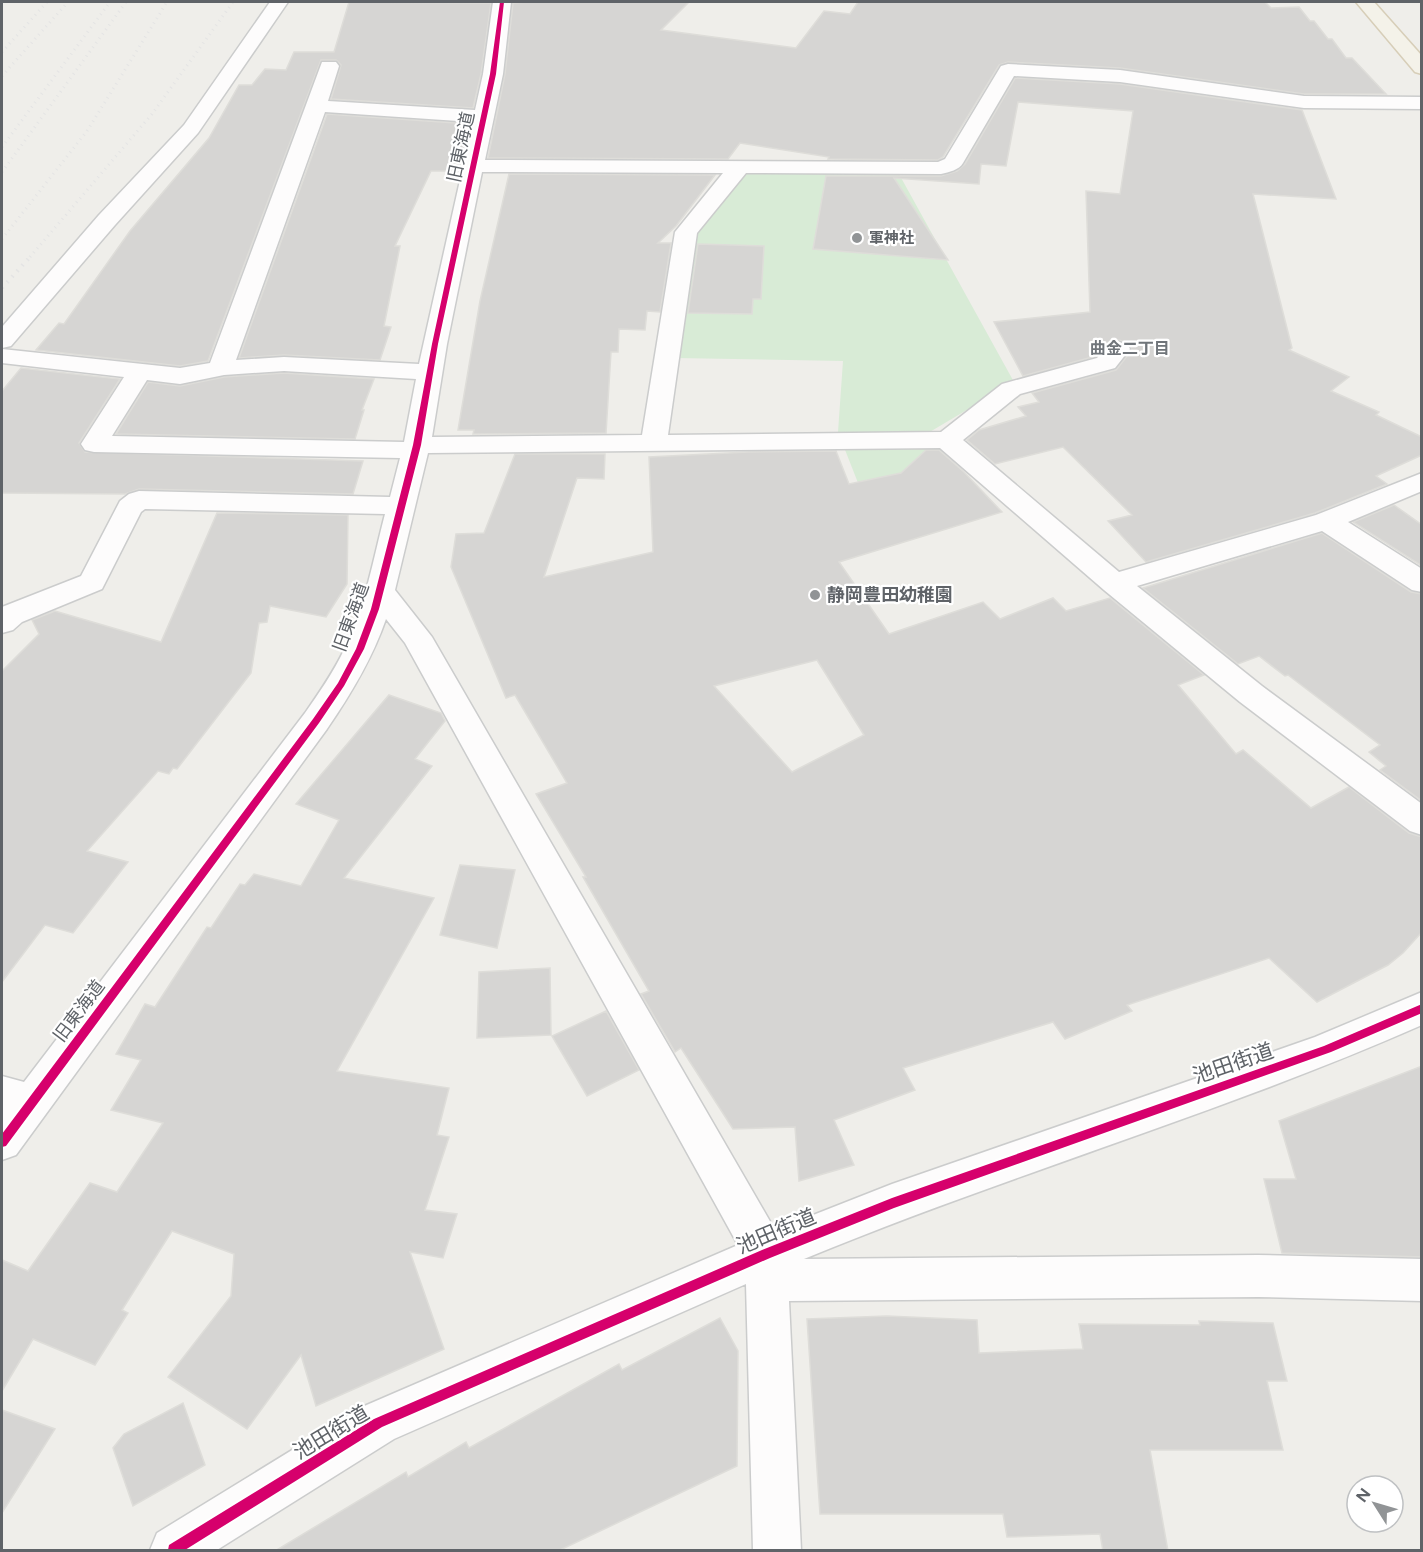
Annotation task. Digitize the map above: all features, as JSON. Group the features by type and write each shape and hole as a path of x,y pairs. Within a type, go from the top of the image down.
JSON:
{"main road":[{"path":"1365,2 1422,68"}],"street":[{"path":"2,340 106,220 191,129 279,2"},
{"name":"旧東海道","path":"2,1142 16,1098 316,721 341,684 360,649 375,609 416,448 429,372 493,74 502,2"},
{"path":"220,369 317,106 329,66"},
{"path":"473,166 941,168 953,163 1008,70 1120,76 1304,102 1422,103"},
{"path":"317,106 484,117"},
{"path":"654,441 686,232 740,167"},
{"path":"139,373 94,444 416,448 654,441 947,440 1011,389 1106,363 1118,349"},
{"path":"2,356 180,376 220,369 284,364 429,372"},
{"path":"947,440 1114,584 1251,694 1422,822"},
{"path":"1114,584 1326,521 1422,481"},
{"path":"2,623 10,615 92,582 130,507 139,500 401,506"},
{"path":"1326,521 1422,583"},
{"path":"379,590 417,637 767,1267 777,1551"},
{"name":"池田街道","path":"174,1551 378,1423 767,1267 892,1203 1327,1049 1422,1008"},
{"path":"767,1267 1422,1280"}],"green space":[{"path":"747,174 899,174 1014,382 928,433 951,464 862,493 838,432 843,361 675,358 690,233"}],"building":[{"path":"349,2 491,3 481,74 473,108 331,99 341,65 336,60 321,60 208,361 180,366 36,350 59,323 64,324 130,231 209,138 239,85 252,85 265,69 286,70 294,52 334,52"},
{"path":"689,2 661,30 796,48 824,11 850,14 858,2 1265,2 1271,8 1299,7 1328,39 1332,39 1346,58 1352,58 1386,94 1304,94 1120,68 1008,62 999,65 943,157 938,160 828,159 829,157 740,143 728,159 488,158 505,74 513,3"},
{"path":"1015,78 1120,84 1302,110 1336,199 1253,194 1292,348 1289,350 1349,377 1331,391 1379,412 1376,415 1422,437 1422,455 1376,476 1387,484 1315,513 1146,562 1108,521 1132,515 1063,447 995,464 967,440 979,430 1026,416 1018,407 1039,402 1032,393 1116,370 1132,350 1127,342 1118,340 1109,342 1096,356 1023,376 994,322 1090,312 1086,191 1120,194 1133,111 1018,102 1006,166 981,164 979,184 894,178 948,260 813,249 826,176 941,176 957,171 965,164"},
{"path":"327,114 470,124 460,171 431,171 395,246 400,246 384,326 391,327 380,360 284,355 239,358"},
{"path":"509,174 715,175 676,226 658,243 671,243 660,312 647,311 645,330 619,329 618,352 611,352 606,433 473,434 474,430 458,430 480,301"},
{"path":"698,244 764,246 761,299 753,299 752,314 688,313"},
{"path":"21,368 120,379 79,443 85,452 363,461 353,494 139,489 125,494 2,493 2,391"},
{"path":"284,373 374,379 362,410 364,410 355,439 116,434 148,382 180,386 224,377"},
{"path":"926,450 939,450 964,472 1002,512 839,562 889,634 983,602 1000,619 1053,598 1066,611 1110,598 1204,675 1178,685 1236,754 1243,750 1311,808 1349,787 1409,833 1422,837 1422,932 1403,953 1388,965 1317,1002 1269,958 1127,1005 1132,1011 1065,1039 1053,1022 903,1068 915,1090 834,1120 854,1165 799,1181 795,1127 733,1129 681,1048 675,1052 641,994 649,991 583,877 586,877 536,794 567,783 515,695 506,698 451,567 456,534 484,533 515,454 605,454 604,479 577,478 544,577 653,552 649,457 748,452 836,451 849,484 901,473","holes":["817,660 864,735 792,772 714,686"]},
{"path":"1394,505 1422,525 1422,566 1353,522"},
{"path":"217,513 348,515 347,584 326,617 270,606 267,622 259,623 251,673 177,769 173,768 169,774 158,771 87,851 128,862 73,933 45,925 2,982 2,671 39,634 32,620 55,611 161,642"},
{"path":"1322,533 1411,592 1422,594 1422,801 1380,770 1386,766 1369,752 1380,745 1288,675 1285,676 1259,656 1238,664 1143,588"},
{"path":"389,695 441,713 445,721 415,759 432,766 344,878 434,898 337,1071 449,1088 437,1135 449,1137 425,1210 457,1214 443,1258 410,1252 444,1349 316,1406 301,1355 247,1429 168,1377 231,1296 234,1254 172,1231 122,1310 128,1313 95,1365 33,1339 2,1391 2,1260 28,1271 90,1183 117,1192 163,1123 111,1110 141,1060 116,1054 145,1004 155,1007 207,927 211,928 240,884 245,885 254,874 301,886 339,820 296,804"},
{"path":"460,865 515,870 497,948 440,935"},
{"path":"550,968 551,1035 477,1038 479,972"},
{"path":"606,1011 639,1070 587,1096 552,1036"},
{"path":"1422,1066 1422,1257 1282,1253 1264,1179 1296,1179 1279,1121"},
{"path":"887,1316 977,1320 979,1353 1083,1349 1079,1324 1200,1325 1199,1321 1273,1323 1287,1381 1267,1381 1283,1450 1150,1450 1168,1551 1103,1551 1100,1534 1007,1537 1003,1514 820,1514 807,1319"},
{"path":"720,1318 738,1351 737,1466 558,1551 275,1551 406,1472 408,1477 466,1442 469,1448 619,1364 622,1370"},
{"path":"183,1403 205,1465 133,1506 113,1448 124,1434"},
{"path":"2,1410 55,1429 2,1513"}],"railway":[{"path":"2,52 47,2"},
{"path":"2,76 68,2"},
{"path":"2,147 110,2"},
{"path":"2,172 126,2"},
{"path":"2,239 87,131 167,2"},
{"path":"30,257 152,114 233,2"},
{"path":"2,288 31,256"}],"cycle path":[{"path":"2,1142 316,721 341,684 360,649 375,609 417,445 435,344 493,74 502,2"},
{"path":"174,1550 378,1423 766,1254 892,1203 1327,1049 1422,1008"}],"place":[{"name":"軍神社","path":"857,238"},
{"name":"静岡豊田幼稚園","path":"815,595"}],"district":[{"name":"曲金二丁目","path":"1130,348"}]}
